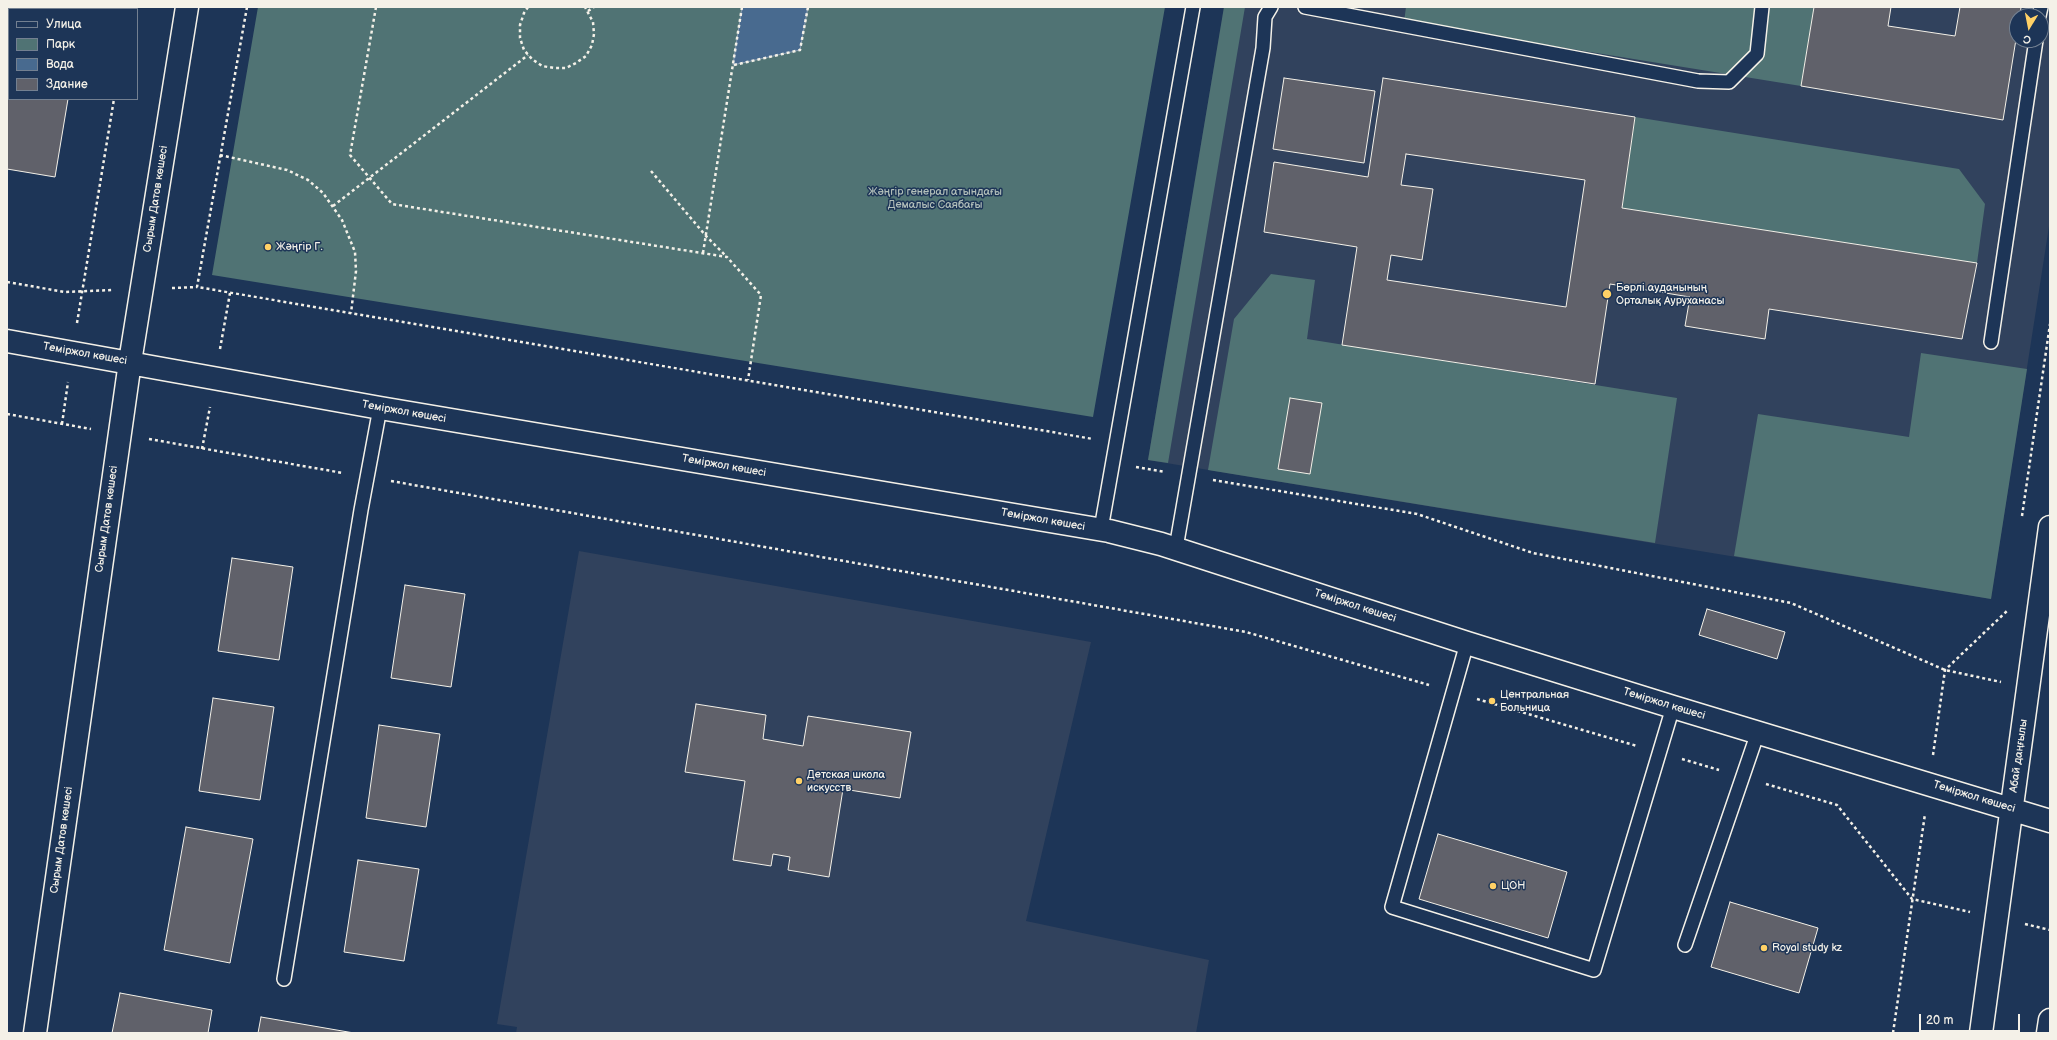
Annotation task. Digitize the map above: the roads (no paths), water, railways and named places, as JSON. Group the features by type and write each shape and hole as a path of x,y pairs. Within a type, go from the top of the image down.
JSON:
{"street":[{"name":"Сырым Датов көшесі","path":"35,1033 130,362 187,7"},
{"name":"Теміржол көшесі","path":"7,341 380,408 1101,529 1176,548 1467,643 1673,708 1929,783 2050,821"},
{"name":"Абай даңғылы","path":"1981,1033 2050,527"},
{"path":"2048,1033 2050,1020"}],"lane":[{"path":"1101,529 1193,7"},
{"path":"1176,548 1263,48 1265,17 1271,7"},
{"path":"1305,7 1698,81 1729,82 1757,54 1762,7"},
{"path":"1991,342 2035,48"},
{"path":"284,979 367,477 380,408"},
{"path":"1467,643 1392,907 1594,970 1673,708"},
{"path":"1685,945 1758,732"}],"water":[{"path":"742,7 808,7 800,50 733,65"}],"place":[{"name":"Жәңгір Г.","path":"268,247"},
{"name":"Бөрлі ауданының Орталық Ауруханасы","path":"1607,294"},
{"name":"Центральная Больница","path":"1492,701"},
{"name":"Детская школа искусств","path":"799,781"},
{"name":"ЦОН","path":"1493,886"},
{"name":"Royal study kz","path":"1764,948"}],"park label":[{"name":"Жәңгір генерал атындағы Демалыс Саябағы","path":"935,198"}]}
